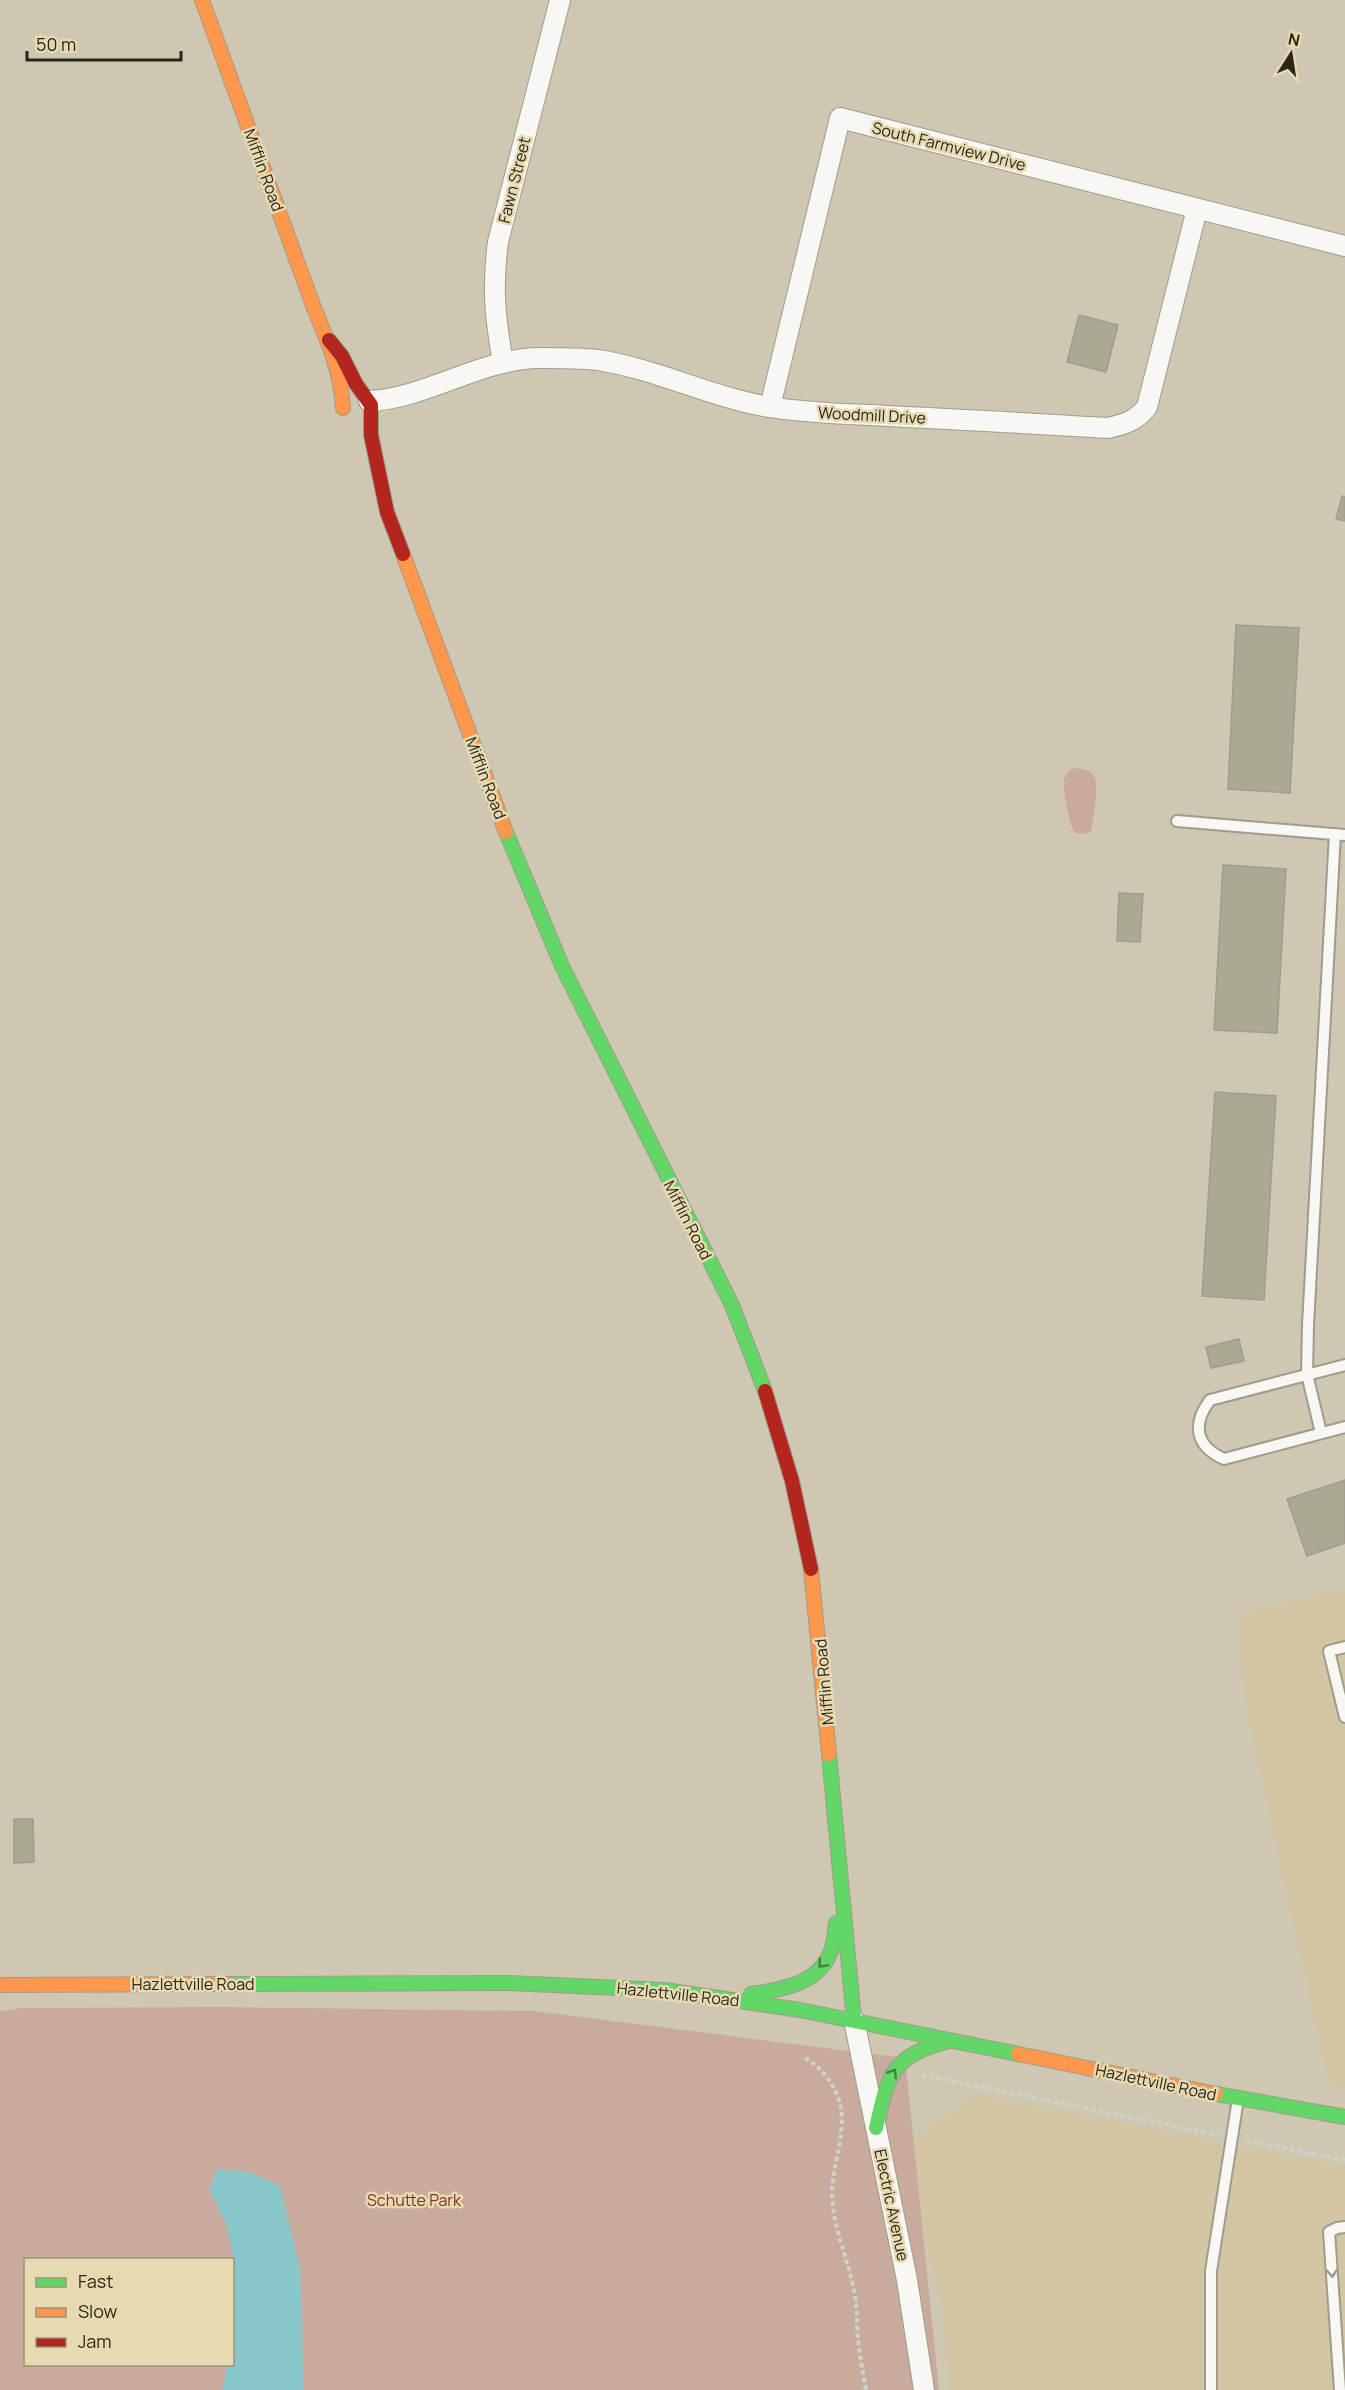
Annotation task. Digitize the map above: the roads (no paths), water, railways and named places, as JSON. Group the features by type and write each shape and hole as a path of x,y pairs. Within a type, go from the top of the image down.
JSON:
{"main road":[{"name":"Mifflin Road","path":"202,0 314,308 329,340 341,387 360,415 375,458"},
{"name":"Mifflin Road","path":"329,340 342,356 375,458 387,512 513,850 582,1008 732,1305 770,1404 795,1491 814,1590 823,1666 854,2020"},
{"path":"720,1997 787,1988 800,1983 820,1969 829,1958 833,1946 841,1888"},
{"name":"Hazlettville Road","path":"0,1984 509,1983 664,1990 720,1997 854,2020 1238,2098 1345,2117"},
{"path":"876,2128 885,2087 899,2063 921,2048 955,2041"}],"street":[{"name":"Fawn Street","path":"503,363 494,312 494,274 498,242 560,0"},
{"name":"South Farmview Drive","path":"770,407 840,118 1345,246"},
{"name":"Woodmill Drive","path":"360,415 399,398 503,363 536,358 598,360 717,395 770,407 819,412 1108,428 1128,423 1147,407 1197,209"},
{"name":"Electric Avenue","path":"854,2020 907,2280 924,2390"}],"lane":[{"path":"1177,821 1340,834 1307,1374 1321,1433"},
{"path":"1345,1365 1210,1400 1201,1412 1198,1430 1203,1445 1210,1453 1224,1459 1345,1427"},
{"path":"1345,1647 1329,1651 1345,1717"},
{"path":"1211,2390 1211,2271 1238,2098"},
{"path":"1340,2390 1329,2232 1345,2227"}],"water":[{"path":"217,2169 249,2172 280,2186 300,2268 304,2390 223,2390 227,2366 234,2366 234,2258 226,2222 209,2190"}],"park label":[{"name":"Schutte Park","path":"414,2200"}]}
